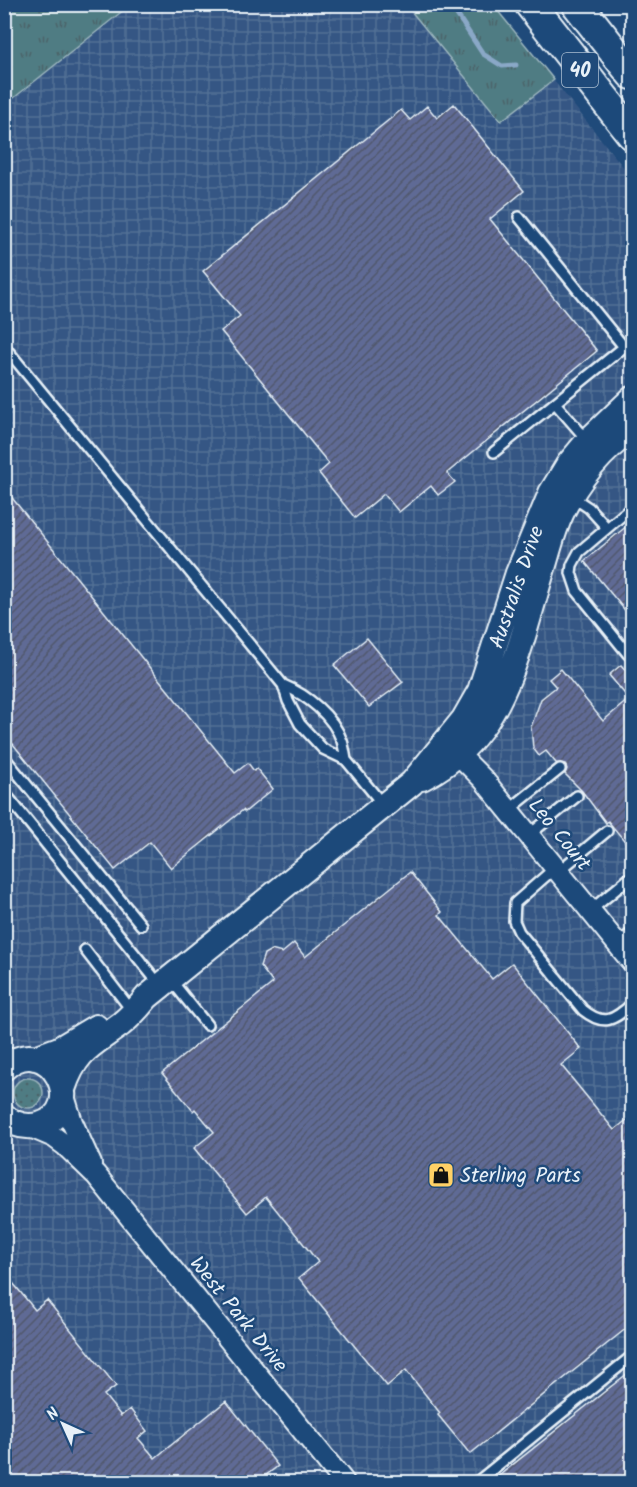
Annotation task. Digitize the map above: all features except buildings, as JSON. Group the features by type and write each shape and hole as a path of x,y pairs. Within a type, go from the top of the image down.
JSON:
{"main road":[{"name":"40","path":"530,4 633,134"},
{"name":"40","path":"577,4 633,74"}],"street":[{"name":"Australis Drive","path":"596,448 633,399"},
{"name":"Australis Drive","path":"15,1126 43,1123 55,1114 62,1101 63,1091 73,1065 86,1049 452,748 464,719 480,691 536,524 563,492 568,465 633,429"},
{"name":"Leo Court","path":"452,748 483,779 591,910 625,938 633,962"},
{"name":"Australis Drive","path":"4,1068 15,1061 35,1058 59,1049 148,996"},
{"path":"35,1058 47,1063 56,1071 63,1091"},
{"name":"West Park Drive","path":"63,1091 72,1122 96,1175"},
{"name":"West Park Drive","path":"15,1126 54,1137 96,1175 344,1482"}],"lane":[{"path":"494,452 624,347 519,217"},
{"path":"4,346 283,685 288,701 300,724 323,749 346,760 384,806"},
{"path":"555,403 596,448"},
{"path":"563,492 589,508 607,528"},
{"path":"627,654 577,591 571,573 572,565 579,552 633,507"},
{"path":"283,685 307,697 330,722 342,740 346,760"},
{"path":"4,757 141,925"},
{"path":"509,810 560,769"},
{"path":"4,792 148,996"},
{"path":"530,835 577,796"},
{"path":"607,831 515,903 514,921 519,932 583,1010 592,1017 602,1021 613,1019 633,1004"},
{"path":"591,910 633,876"},
{"path":"85,950 148,996 207,1024"},
{"path":"477,1482 633,1356"}],"shaded area":[{"path":"5,5 493,5 632,178 632,1482 5,1482"}],"green space":[{"path":"5,4 130,4 130,5 5,105"},
{"path":"406,5 493,5 554,80 501,121"},
{"path":"28,1078 34,1079 42,1087 42,1099 34,1107 28,1108 22,1107 14,1099 13,1093 14,1087 22,1079"}],"waterway":[{"path":"450,4 483,54 502,66 516,65"}],"place":[{"name":"Sterling Parts","path":"441,1175"}]}
